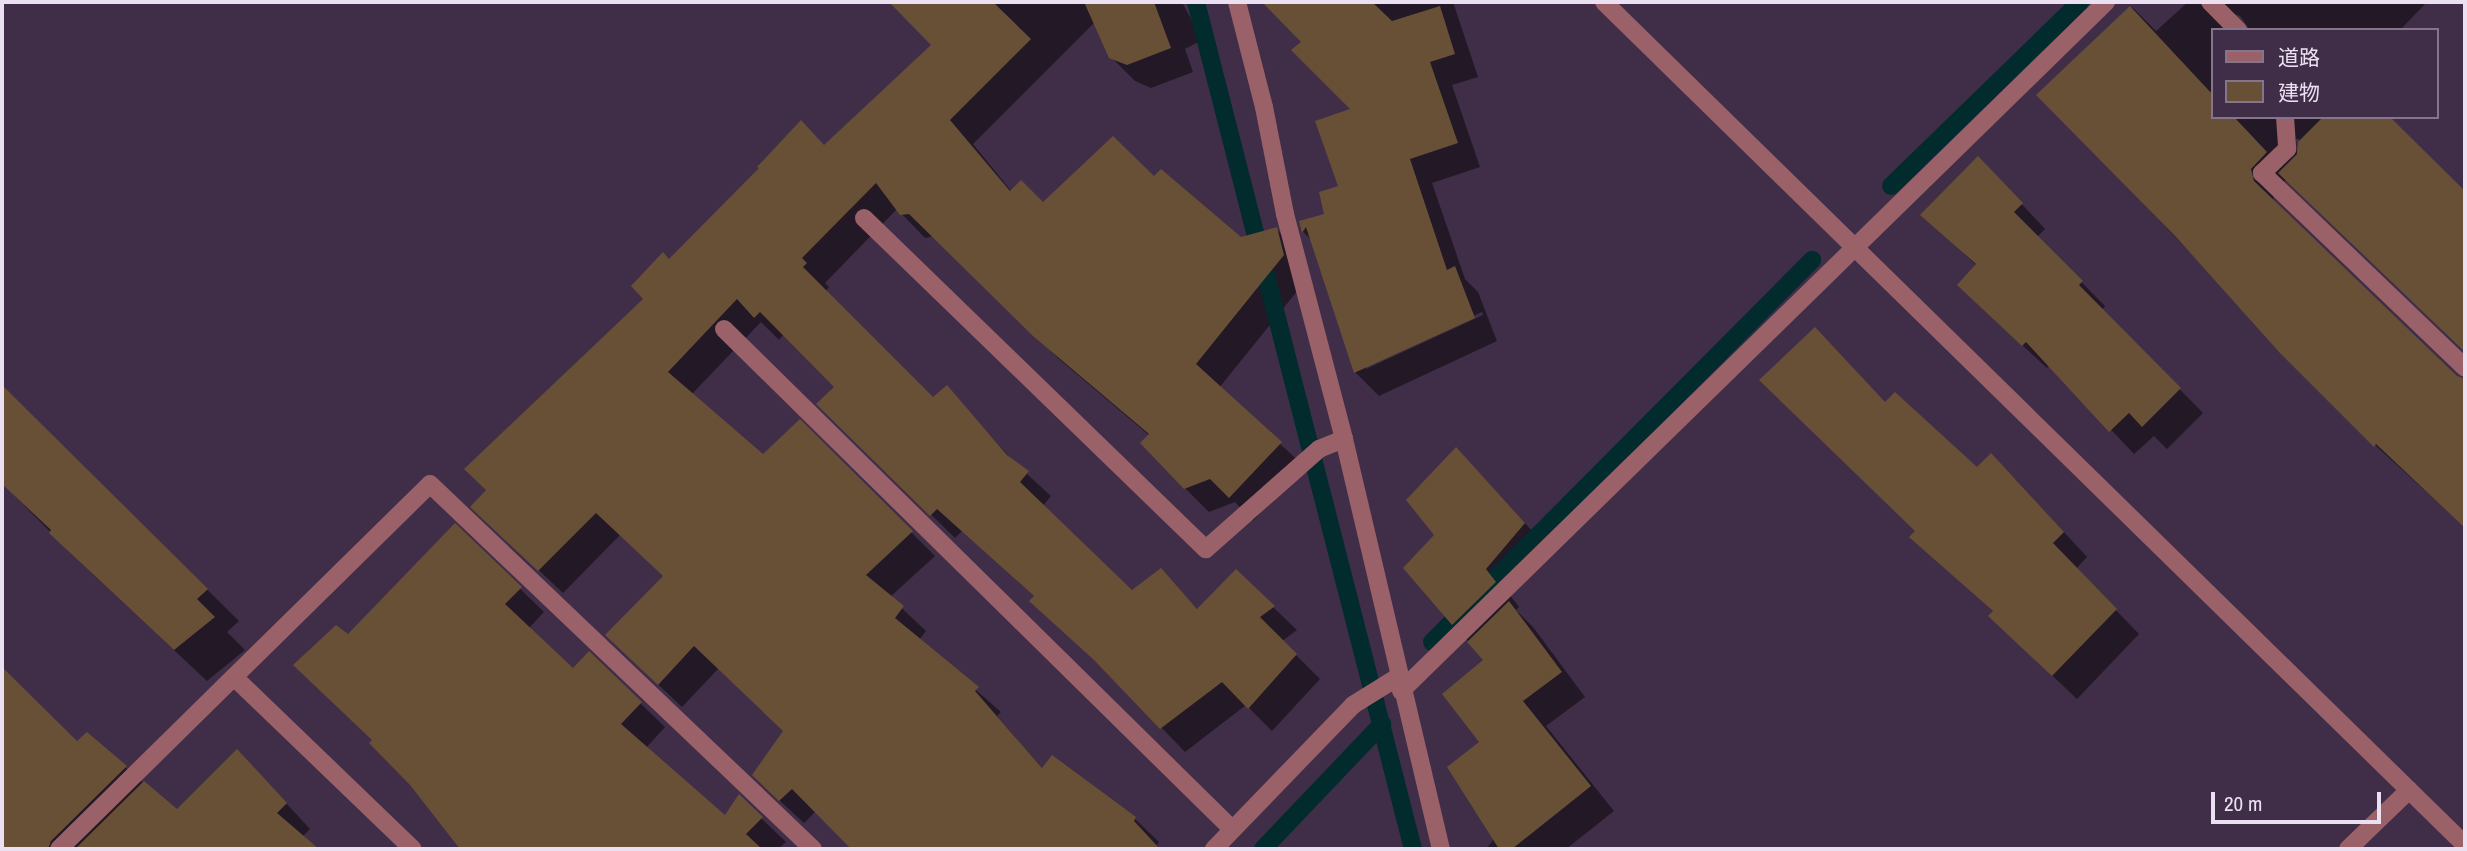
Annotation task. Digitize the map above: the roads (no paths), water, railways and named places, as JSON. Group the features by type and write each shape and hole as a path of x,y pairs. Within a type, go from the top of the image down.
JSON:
{"street":[{"path":"1237,2 1264,107 1285,214 1344,439 1441,849"},
{"path":"1214,849 1353,705 1380,687 1400,684 1856,249 2106,2"},
{"path":"2210,2 2236,28"},
{"path":"1611,4 1856,249 2465,845"},
{"path":"2285,119 2287,149 2262,173 2465,368"},
{"path":"864,218 1206,549 1313,455 1344,439"},
{"path":"724,329 1232,829"},
{"path":"59,849 430,484 813,849"},
{"path":"234,677 414,849"},
{"path":"2348,849 2409,790"}],"waterway":[{"path":"1196,2 1413,849"},
{"path":"1891,186 2080,2"},
{"path":"1432,642 1812,260"},
{"path":"1263,849 1382,724"}]}
